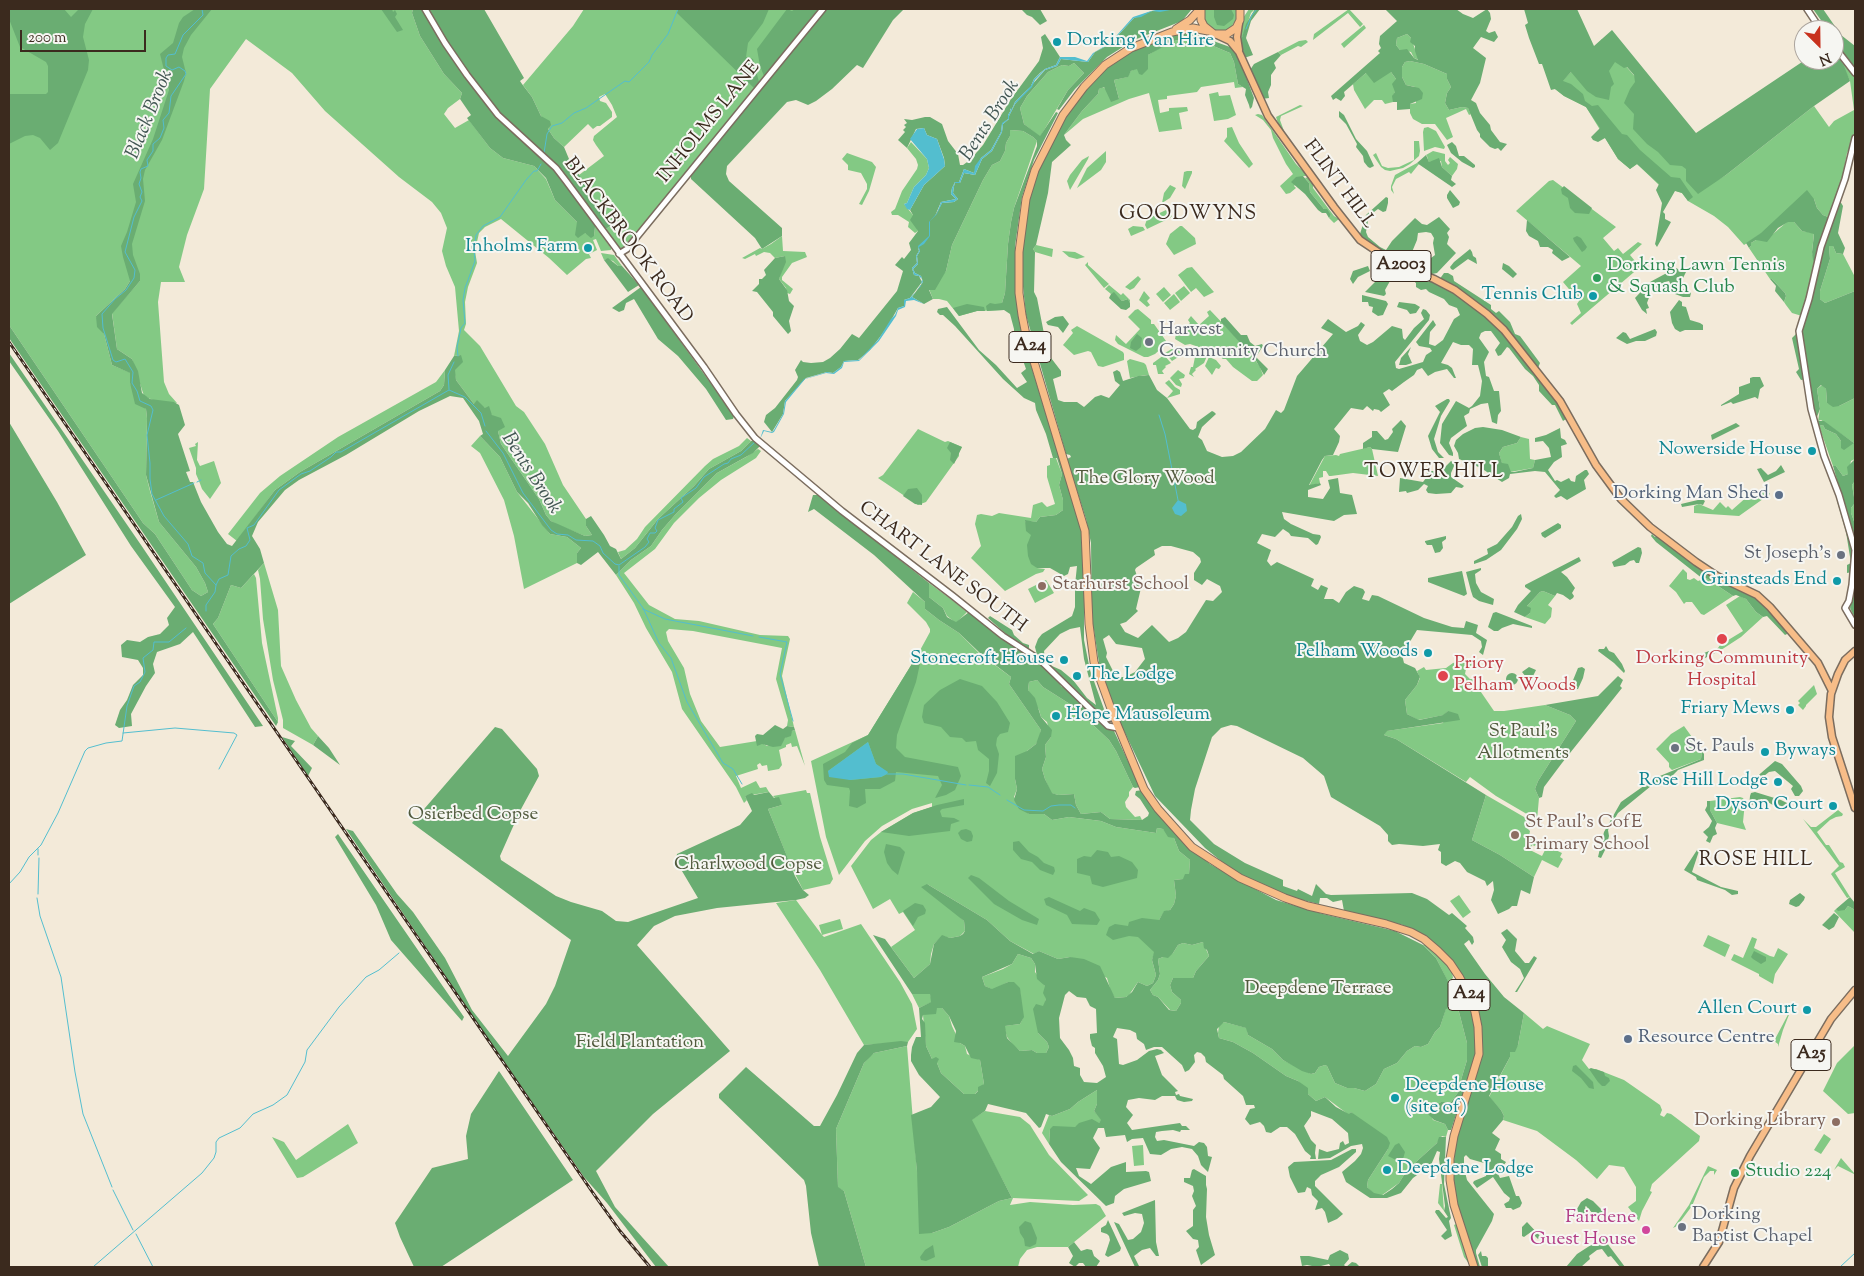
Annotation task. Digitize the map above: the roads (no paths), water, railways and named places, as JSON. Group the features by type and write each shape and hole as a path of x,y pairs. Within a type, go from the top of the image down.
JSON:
{"highway":[{"name":"A24","path":"1172,32 1190,20 1200,9"},
{"path":"1200,9 1201,20 1211,32 1226,34 1236,28 1247,9"},
{"path":"1240,9 1240,21"},
{"name":"A24","path":"1211,32 1193,28 1172,32 1146,41 1122,53 1089,81 1072,102 1055,129 1035,170 1026,199 1019,252 1019,293 1022,315 1026,335 1085,531 1089,624 1094,662 1118,728 1144,789 1158,809 1192,847 1240,878 1284,898 1308,906 1386,924 1411,932 1424,939 1438,951 1450,963 1460,978 1471,999 1475,1012 1479,1032 1479,1054 1452,1146 1450,1180 1454,1205 1474,1267"}],"main road":[{"name":"FLINT HILL","path":"1239,52 1237,37 1240,21"},
{"name":"FLINT HILL","path":"1211,32 1230,41 1239,52 1268,116 1338,213 1360,240 1396,264 1434,279 1472,301 1504,330 1560,401 1607,481 1631,510 1657,534 1706,570 1757,596 1770,607 1818,663"},
{"path":"1855,651 1845,660 1832,691 1830,724 1855,808"},
{"name":"A2003","path":"1818,663 1830,674 1838,674"},
{"name":"A2003","path":"1818,663 1832,691"},
{"name":"A25","path":"1702,1267 1718,1242 1734,1188 1750,1156 1810,1058 1828,1024 1855,990"},
{"name":"A25","path":"1847,1001 1855,996"}],"street":[{"name":"BLACKBROOK ROAD","path":"425,9 445,43 498,115 556,168 704,367 740,420 765,447"},
{"name":"INHOLMS LANE","path":"619,254 627,249 823,9"},
{"path":"1807,9 1814,20"},
{"path":"1844,59 1855,73"},
{"path":"1855,138 1843,185 1820,247 1809,299 1799,331 1811,410 1855,550 1852,585 1849,601 1845,608 1855,625"},
{"name":"CHART LANE SOUTH","path":"765,447 834,505 954,596 1003,636 1040,660 1108,726 1118,728"},
{"path":"1098,717 1106,719 1114,717"}],"water":[{"path":"1161,9 1175,9 1160,12 1152,11 1141,17 1134,18 1110,44 1095,52 1088,62 1061,59 1057,66 1045,70 1035,80 1032,87 1015,104 1009,119 1003,124 1002,132 992,151 982,159 975,175 964,173 960,183 955,183 953,193 958,199 954,202 942,203 937,214 930,221 930,236 919,247 920,251 917,256 918,264 913,269 922,279 914,275 912,268 917,263 916,256 919,251 918,246 929,236 929,222 937,213 941,202 956,199 951,194 955,182 959,182 964,169 974,173 975,166 981,158 991,150 1001,132 1002,123 1008,119 1010,108 1012,109 1015,102 1031,86 1034,79 1045,69 1056,65 1060,57 1075,57 1087,61 1093,53 1110,43 1133,17 1151,11"},
{"path":"924,128 927,135 937,139 945,166 924,185 910,210 904,204 907,203 914,187 926,175 929,168 927,159 910,139 917,129"},
{"path":"916,291 912,297 924,304 914,300 906,301 905,307 898,310 879,341 859,361 844,362 842,368 834,374 826,373 805,379 786,402 784,414 774,432 772,433 764,431 760,439 763,430 772,432 774,430 783,414 785,401 804,379 827,372 833,373 841,367 844,361 859,360 878,340 898,308 904,306 904,300 910,298"},
{"path":"1178,500 1186,504 1187,511 1181,516 1175,514 1172,508"},
{"path":"868,742 876,764 888,772 887,774 881,777 850,780 829,777 828,771"}],"waterway":[{"name":"Black Brook","path":"202,9 203,15 183,35 175,54 168,55 166,58 166,66 172,70 179,67 186,74 171,96 169,113 163,120 164,128 160,138 153,144 153,151 147,160 148,166 141,169 140,172 139,184 142,192 140,197 142,201 134,217 125,252 135,270 134,278 126,290 102,314 103,328 113,360 116,362 125,359 133,372 132,383 140,401 151,406 153,410 147,435 152,494 164,516 188,544 192,556 203,563 205,573 216,585"},
{"path":"544,153 547,134 552,126 562,123 574,113 586,108 625,81 629,82 649,62 668,34 678,9"},
{"path":"1246,29 1257,9"},
{"path":"458,356 457,347 461,328 465,323 463,300 465,288 475,261 476,235 483,226 500,217 526,180 534,171 537,171 541,164"},
{"path":"449,389 448,375 454,362"},
{"name":"Bents Brook","path":"449,390 465,397 481,413 485,426"},
{"path":"206,611 206,605 215,592 219,579 228,575 231,556 246,546 250,540 247,528 254,525 279,490 336,452 341,452 449,390"},
{"path":"1159,415 1165,434 1178,500"},
{"name":"Bents Brook","path":"486,431 503,453 523,493 551,530 557,534 568,535 576,540 593,541 600,546 603,553 615,564 619,565 645,547 649,542 647,539 650,533 657,531 655,528 658,520 674,512 674,509 683,502 681,498 696,488 704,477 728,463 731,459 741,455 756,441"},
{"path":"197,482 201,480"},
{"path":"156,500 194,483"},
{"path":"619,566 619,575 643,608 659,643 671,658 687,702 723,763 733,769 742,784"},
{"path":"643,609 665,619 753,636"},
{"path":"9,884 20,872 29,857 41,845 58,813 85,751 88,748 106,743 122,741 127,706 134,686 140,682 145,672 143,658 153,650 154,642 169,642 186,628"},
{"path":"759,637 787,642 780,674 793,721"},
{"path":"123,733 175,728 234,733 237,735 219,769"},
{"path":"887,774 903,774 966,785"},
{"path":"969,785 988,787 1000,795"},
{"path":"1007,800 1024,810 1043,811 1051,806 1059,805 1071,805 1075,808"},
{"path":"38,849 38,855"},
{"path":"38,894 39,858"},
{"path":"37,898 40,916 61,977 83,1114 112,1187"},
{"path":"93,1267 202,1173 214,1158 216,1142 219,1138 240,1128 253,1114 273,1105 287,1095 305,1062 307,1050 339,1007 366,977 379,970 399,953"},
{"path":"113,1190 133,1230"},
{"path":"136,1234 153,1267"},
{"path":"1840,1267 1855,1253"}],"railway":[{"path":"9,342 593,1193 620,1231 650,1267"}],"place":[{"name":"Dorking Van Hire","path":"1057,42"},
{"name":"Inholms Farm","path":"588,248"},
{"name":"Dorking Lawn Tennis & Squash Club","path":"1597,278"},
{"name":"Tennis Club","path":"1593,296"},
{"name":"Harvest Community Church","path":"1149,342"},
{"name":"Nowerside House","path":"1812,451"},
{"name":"Dorking Man Shed","path":"1779,495"},
{"name":"St Joseph's","path":"1841,555"},
{"name":"Grinsteads End","path":"1837,581"},
{"name":"Starhurst School","path":"1042,586"},
{"name":"Dorking Community Hospital","path":"1722,639"},
{"name":"Pelham Woods","path":"1428,653"},
{"name":"Stonecroft House","path":"1064,660"},
{"name":"The Lodge","path":"1077,676"},
{"name":"Priory Pelham Woods","path":"1443,676"},
{"name":"Friary Mews","path":"1790,710"},
{"name":"Hope Mausoleum","path":"1056,716"},
{"name":"St. Pauls","path":"1675,748"},
{"name":"Byways","path":"1765,752"},
{"name":"Rose Hill Lodge","path":"1778,782"},
{"name":"Dyson Court","path":"1833,806"},
{"name":"St Paul's CofE Primary School","path":"1515,835"},
{"name":"Allen Court","path":"1807,1010"},
{"name":"Resource Centre","path":"1628,1039"},
{"name":"Deepdene House (site of)","path":"1395,1098"},
{"name":"Dorking Library","path":"1836,1122"},
{"name":"Deepdene Lodge","path":"1387,1170"},
{"name":"Studio 224","path":"1735,1173"},
{"name":"Dorking Baptist Chapel","path":"1682,1227"},
{"name":"Fairdene Guest House","path":"1646,1230"}],"district":[{"name":"GOODWYNS","path":"1188,216"},
{"name":"TOWER HILL","path":"1434,474"},
{"name":"ROSE HILL","path":"1756,862"}],"park label":[{"name":"The Glory Wood","path":"1145,480"},
{"name":"St Paul's Allotments","path":"1523,744"},
{"name":"Osierbed Copse","path":"473,816"},
{"name":"Charlwood Copse","path":"748,866"},
{"name":"Deepdene Terrace","path":"1318,990"},
{"name":"Field Plantation","path":"640,1044"}]}
